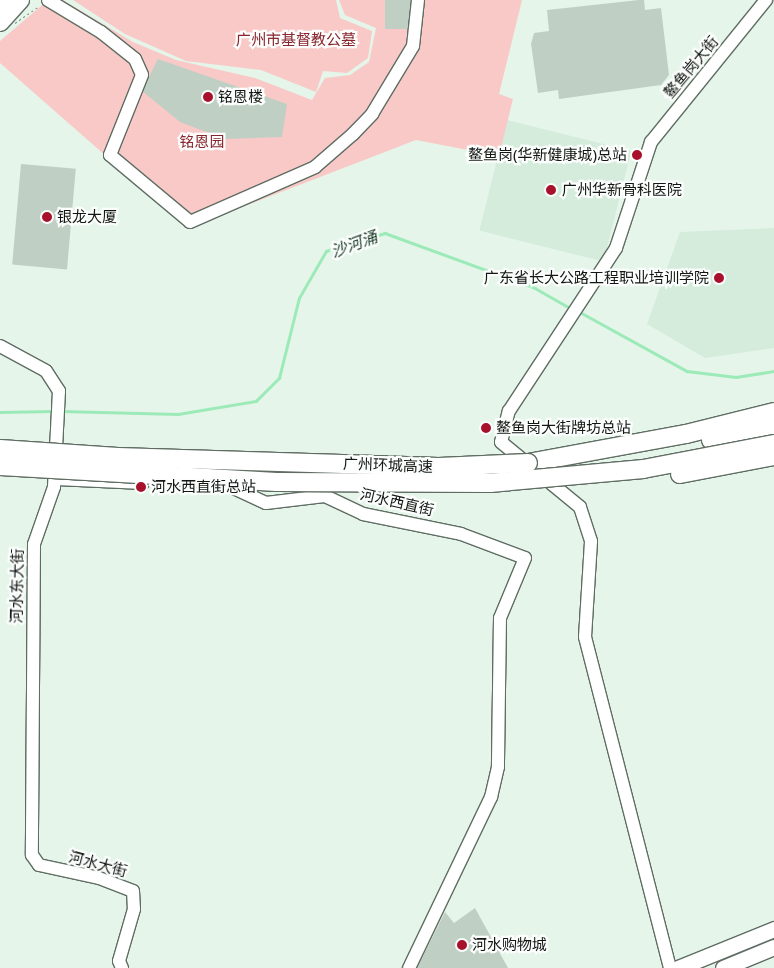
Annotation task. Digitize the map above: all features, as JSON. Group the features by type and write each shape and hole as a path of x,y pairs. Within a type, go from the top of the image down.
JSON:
{"highway":[{"path":"0,3 3,0"},
{"path":"0,13 15,0"},
{"path":"8,23 20,0"},
{"name":"广州环城高速","path":"0,449 118,457 419,466 528,463 686,434 773,421"},
{"name":"广州环城高速","path":"0,466 277,482 520,482 669,466 774,444"},
{"path":"520,482 680,474 774,456"}],"main road":[{"path":"678,968 774,929"},
{"path":"723,968 774,948"}],"street":[{"path":"44,2 101,32 135,59 142,75 110,154 190,222 315,167 353,134 372,114 413,46 418,0"},
{"name":"鳌鱼岗大街","path":"670,968 585,637 591,540 580,507 500,442 508,411 567,323 580,300 601,276 616,248 643,157 658,131 766,0"},
{"name":"河水东大街","path":"0,346 46,371 59,391 56,479 34,544 29,832 35,862"},
{"name":"河水西直街","path":"56,479 226,484 266,503 325,496 363,514 461,534 525,558 500,618 494,785 409,968"},
{"name":"河水大街","path":"35,862 106,879 133,891 134,909 119,961 122,968"}],"path":[{"path":"8,23 44,2"}],"shaded area":[{"name":"广州华新骨科医院","path":"507,120 631,151 604,262 479,231"},
{"name":"广东省长大公路工程职业培训学院","path":"774,228 774,348 705,358 647,324 680,232"}],"green space":[{"name":"铭恩园","path":"48,0 63,0 133,42 176,60 255,78 312,100 325,78 350,75 369,62 376,28 345,15 339,0 522,0 499,94 513,99 499,156 416,140 188,228 0,63 0,41"},
{"name":"广州市基督教公墓","path":"73,0 336,0 340,18 372,31 368,58 347,73 323,71 316,92 261,70 186,61 125,34"}],"building":[{"path":"385,0 412,0 412,29 385,29"},
{"path":"644,0 645,10 661,8 669,75 661,85 559,99 558,90 538,93 531,44 534,33 549,31 547,10"},
{"name":"铭恩楼","path":"158,59 287,104 282,137 225,139 180,122 142,91"},
{"name":"银龙大厦","path":"21,164 76,169 67,269 12,265"},
{"name":"河水购物城","path":"475,908 508,968 417,968 445,912 454,923"}],"waterway":[{"name":"沙河涌","path":"61,411 178,414 256,401 279,378 299,298 326,251 385,233 535,288 572,309"},
{"name":"沙河涌","path":"580,312 687,371 736,377 774,371"},
{"name":"沙河涌","path":"0,412 53,411"}],"place":[{"name":"铭恩楼","path":"208,97"},
{"name":"鳌鱼岗(华新健康城)总站","path":"637,155"},
{"name":"广州华新骨科医院","path":"551,190"},
{"name":"银龙大厦","path":"47,217"},
{"name":"广东省长大公路工程职业培训学院","path":"719,278"},
{"name":"鳌鱼岗大街牌坊总站","path":"486,428"},
{"name":"河水西直街总站","path":"141,487"},
{"name":"河水购物城","path":"462,945"}]}
